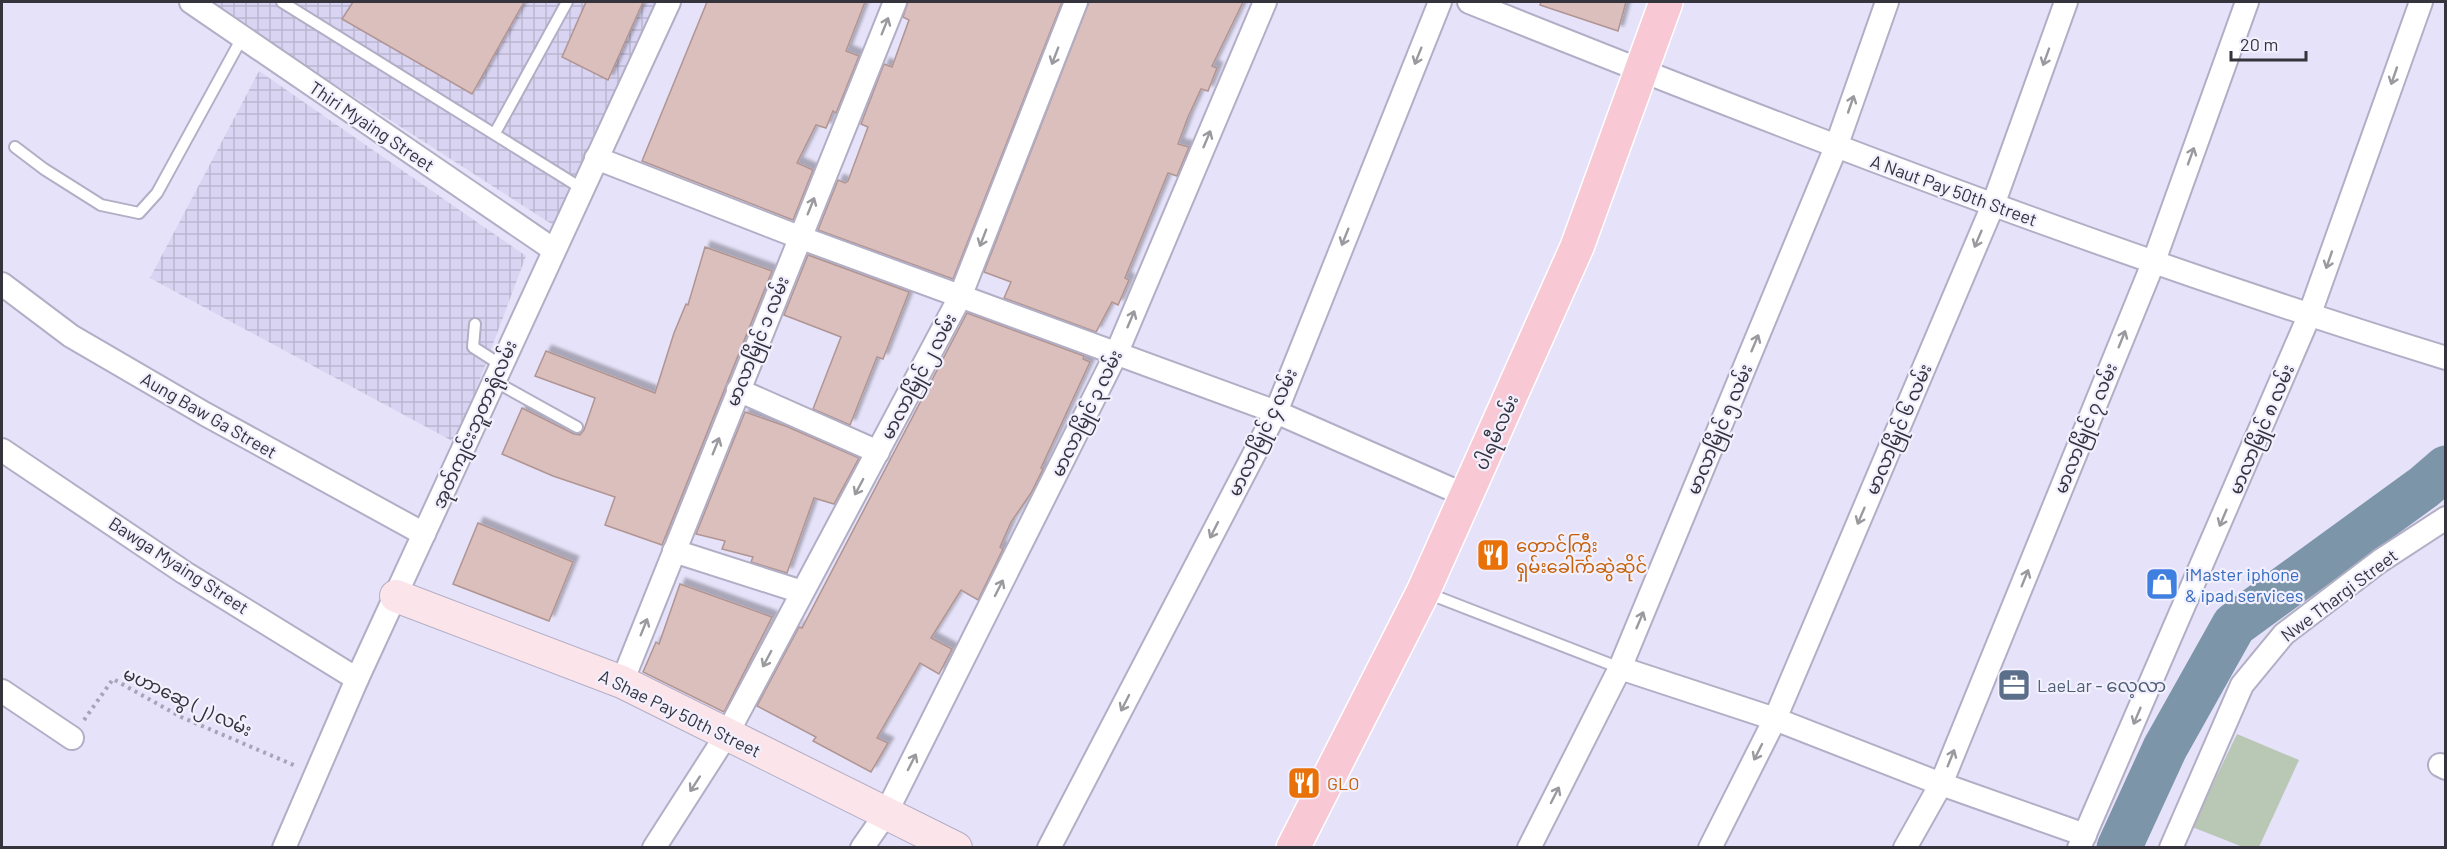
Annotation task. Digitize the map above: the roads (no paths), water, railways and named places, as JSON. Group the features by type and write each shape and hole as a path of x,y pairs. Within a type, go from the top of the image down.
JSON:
{"main road":[{"name":"ပါရမီလမ်း","path":"1293,848 1424,592 1577,247 1666,2"}],"street":[{"name":"Thiri Myaing Street","path":"191,2 554,250"},
{"name":"အုတ်ကျင်းဘူတာရုံလမ်း","path":"284,848 357,679 581,188 669,2"},
{"name":"မာလာမြိုင် ၁ လမ်း","path":"622,682 895,2"},
{"name":"မာလာမြိုင် ၂ လမ်း","path":"654,848 727,734 960,297 1076,2"},
{"name":"မာလာမြိုင် ၃ လမ်း","path":"862,848 885,814 1117,352 1265,2"},
{"name":"မာလာမြိုင် ၄ လမ်း","path":"1049,848 1276,412 1440,2"},
{"name":"A Naut Pay 50th Street","path":"1469,2 1836,147 1993,205 2309,316 2445,358"},
{"name":"မာလာမြိုင် ၅ လမ်း","path":"1529,848 1620,668 1836,147 1887,2"},
{"name":"မာလာမြိုင် ၆ လမ်း","path":"1710,848 1775,719 1993,205 2066,2"},
{"name":"မာလာမြိုင် ၇ လမ်း","path":"1905,848 1941,784 2154,261 2247,2"},
{"name":"မာလာမြိုင် ၈ လမ်း","path":"2082,841 2309,316 2421,2"},
{"path":"596,158 799,237 1276,412 1467,496"},
{"name":"Aung Baw Ga Street","path":"2,284 71,336 254,442 424,534"},
{"path":"738,390 878,452"},
{"name":"Bawga Myaing Street","path":"2,450 185,573 357,679"},
{"name":"Nwe Thargi Street","path":"2171,848 2242,685 2284,634 2371,568 2445,518"},
{"path":"674,551 802,592"},
{"name":"A Shae Pay 50th Street","path":"396,596 622,682 956,848"},
{"path":"1620,668 1775,719 2082,841"},
{"path":"2,691 72,738"}],"lane":[{"path":"282,2 581,188"},
{"path":"495,134 567,2"},
{"path":"15,147 44,169 101,205 139,213 157,193 243,36"},
{"path":"474,324 473,347 497,373 577,427"},
{"path":"1424,592 1620,668"}],"waterway":[{"path":"2119,848 2165,748 2234,625 2424,487 2446,468"}],"place":[{"name":"တောင်ကြီး ရှမ်းခေါက်ဆွဲဆိုင်","path":"1493,555"},
{"name":"iMaster iphone & ipad services","path":"2162,584"},
{"name":"LaeLar - လေ့လာ","path":"2014,685"},
{"name":"GLO","path":"1304,783"}]}
